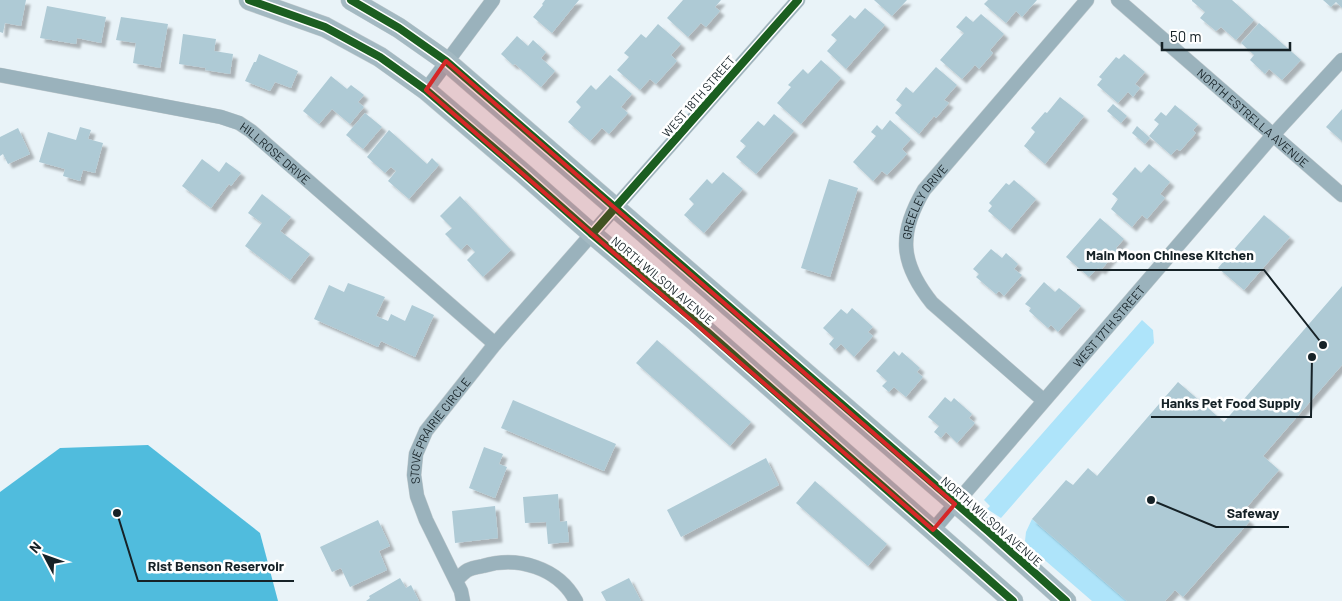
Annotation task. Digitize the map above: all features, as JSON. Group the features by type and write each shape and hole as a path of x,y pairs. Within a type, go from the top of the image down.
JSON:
{"main road":[{"name":"NORTH WILSON AVENUE","path":"248,0 325,27 380,57 426,90 695,321 1013,601"},
{"name":"NORTH WILSON AVENUE","path":"351,0 399,28 446,61 616,207 1066,601"}],"street":[{"path":"426,90 493,0"},
{"name":"WEST 18TH STREET","path":"592,234 798,0"},
{"name":"GREELEY DRIVE","path":"1043,400 932,303 920,289 908,264 906,238 908,222 924,190 1087,0"},
{"name":"NORTH ESTRELLA AVENUE","path":"1118,0 1342,195"},
{"name":"WEST 17TH STREET","path":"933,530 1273,135 1342,60"},
{"name":"HILLROSE DRIVE","path":"0,75 221,117 239,123 251,131 495,344"},
{"path":"495,344 592,234"},
{"name":"STOVE PRAIRIE CIRCLE","path":"463,601 456,580 426,520 417,496 414,475 416,454 426,431 495,344"},
{"path":"456,580 468,570 496,562 528,564 556,578 576,601"}],"highlighted area":[{"path":"446,61 955,504 933,530 426,90"}],"shaded area":[{"path":"1142,320 1153,330 1154,343 1001,518 987,509 990,506 984,500"},
{"path":"148,445 260,533 278,601 0,601 0,492 60,448"},
{"path":"1032,519 1127,601 1092,601 1025,541 1026,532"}],"building":[{"path":"0,0 26,0 21,26 5,23 3,33 0,32"},
{"path":"545,0 579,0 552,33 533,17"},
{"path":"683,0 721,0 715,7 720,11 706,27 701,23 688,37 667,18"},
{"path":"874,0 907,0 892,16"},
{"path":"988,0 1037,0 1022,17 1016,11 1006,23 984,4"},
{"path":"1192,0 1232,0 1254,20 1236,40 1221,27 1216,31 1200,18 1205,12"},
{"path":"1323,0 1342,0 1342,8 1336,2 1331,7"},
{"path":"47,6 106,17 101,43 77,38 76,44 40,38"},
{"path":"865,8 885,25 846,69 827,51 837,40 831,35 850,15 855,19"},
{"path":"981,14 1004,34 990,50 993,53 979,69 975,65 962,79 940,60 964,33 956,27 966,16 973,22"},
{"path":"121,17 168,24 160,68 133,63 136,43 116,40"},
{"path":"1259,23 1301,60 1282,80 1269,69 1265,74 1250,60 1254,55 1241,43"},
{"path":"658,24 681,44 671,55 677,61 656,84 650,79 640,90 617,70 629,57 624,53 641,34 646,38"},
{"path":"183,34 216,39 214,51 233,54 230,74 179,64"},
{"path":"517,36 528,46 533,40 546,52 541,58 555,71 541,87 501,54"},
{"path":"259,54 298,71 291,88 275,82 270,91 245,81"},
{"path":"1124,54 1145,72 1135,84 1140,88 1133,97 1128,92 1118,103 1097,85 1102,79 1099,77 1116,57 1119,59"},
{"path":"821,60 841,78 801,124 777,103 791,87 788,85 803,69 808,74"},
{"path":"936,67 957,85 944,100 949,103 936,118 934,116 919,134 895,113 902,105 896,100 906,87 913,93"},
{"path":"610,75 632,94 621,107 628,113 609,134 602,128 590,141 568,122 581,107 576,102 591,85 596,90"},
{"path":"331,76 347,89 351,85 364,95 358,102 364,107 350,124 332,109 319,124 303,111"},
{"path":"1060,97 1084,116 1045,164 1024,146 1035,132 1031,128"},
{"path":"1113,104 1127,116 1121,123 1107,111"},
{"path":"1175,105 1198,124 1193,130 1196,133 1180,151 1177,149 1171,155 1149,136 1159,124 1154,120 1161,112 1166,116"},
{"path":"1342,109 1342,141 1326,127"},
{"path":"365,113 382,127 363,149 346,135"},
{"path":"774,114 794,131 756,174 736,157 746,146 740,141 758,121 764,126"},
{"path":"890,120 911,139 902,149 907,154 887,175 882,171 873,181 853,162 876,136 871,132 877,125 882,130"},
{"path":"1137,126 1150,138 1145,144 1132,133"},
{"path":"80,127 91,130 88,139 103,143 95,173 83,170 80,181 63,176 65,169 39,162 48,132 76,140"},
{"path":"18,128 30,154 8,164 3,154 0,156 0,137"},
{"path":"389,130 427,164 432,158 439,165 409,199 388,181 396,171 391,167 385,173 367,157"},
{"path":"202,159 219,172 226,162 241,173 231,186 229,184 211,208 182,186"},
{"path":"1149,164 1170,182 1160,194 1165,198 1147,219 1142,215 1132,227 1111,209 1118,199 1112,194 1135,167 1141,173"},
{"path":"723,172 743,189 704,233 684,215 694,204 689,199 707,179 712,184"},
{"path":"829,179 858,188 830,277 801,268"},
{"path":"1014,180 1036,199 1010,230 988,211 992,206 989,203 1006,183 1009,185"},
{"path":"262,194 291,217 280,231 310,254 290,280 245,246 262,223 248,213"},
{"path":"460,196 511,250 483,277 467,260 475,252 467,244 461,250 445,234 452,228 440,216"},
{"path":"1264,215 1290,237 1244,290 1218,268"},
{"path":"1100,218 1124,239 1116,248 1118,250 1101,270 1098,268 1089,277 1066,257"},
{"path":"991,249 1002,258 1006,253 1018,264 1014,269 1022,275 1004,296 999,291 996,294 976,277 979,274 973,269"},
{"path":"1044,282 1055,292 1059,288 1081,306 1058,332 1051,325 1048,328 1029,311 1031,308 1025,304"},
{"path":"348,283 385,297 376,316 388,321 391,314 405,321 412,305 434,315 415,357 381,341 378,347 314,319 329,285 344,292"},
{"path":"1342,286 1342,365 1263,456 1279,470 1241,514 1250,521 1183,597 1175,590 1165,601 1127,601 1032,519 1066,480 1073,485 1088,468 1097,476 1178,382 1224,422"},
{"path":"852,308 873,327 868,332 873,336 854,357 841,344 835,350 829,344 834,338 823,328 841,309 847,314"},
{"path":"657,340 751,422 730,446 636,363"},
{"path":"894,351 899,356 902,352 920,368 917,372 923,377 906,397 894,387 889,392 882,386 887,381 876,371"},
{"path":"945,397 951,402 954,398 972,414 969,418 975,423 957,443 946,432 941,438 934,432 939,426 928,417"},
{"path":"513,400 616,444 604,471 501,428"},
{"path":"484,447 503,454 499,464 507,467 495,498 469,488"},
{"path":"766,458 779,485 681,537 667,510"},
{"path":"815,481 887,544 868,566 796,503"},
{"path":"558,494 560,522 567,521 569,542 548,544 546,522 525,523 523,497"},
{"path":"495,506 498,538 455,543 452,511"},
{"path":"378,520 390,546 379,551 387,570 350,587 341,568 332,572 320,547"},
{"path":"400,578 406,588 411,585 419,601 366,601 370,598 369,596"},
{"path":"629,578 641,601 606,601 601,592"}],"cycle path":[{"path":"249,0 325,27 380,57 426,90 695,321 1013,601"},
{"path":"351,0 399,28 446,61 988,531 1066,601"},
{"path":"592,234 798,0"}],"place":[{"name":"Main Moon Chinese Kitchen","path":"1323,345"},
{"name":"Hanks Pet Food Supply","path":"1312,357"},
{"name":"Safeway","path":"1151,500"},
{"name":"Rist Benson Reservoir","path":"117,513"}]}
